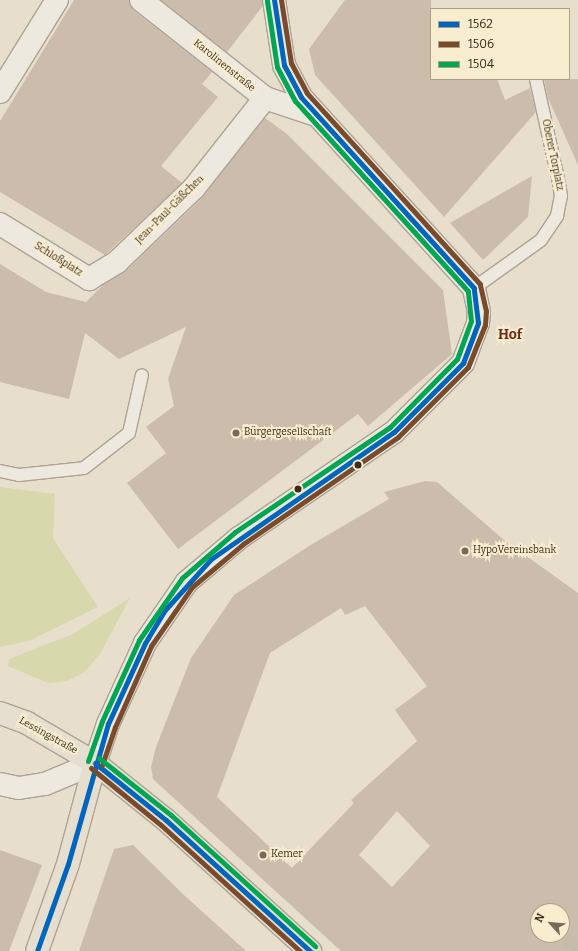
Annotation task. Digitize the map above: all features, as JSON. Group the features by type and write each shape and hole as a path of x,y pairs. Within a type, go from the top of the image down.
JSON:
{"main road":[{"name":"Lessingstraße","path":"0,713 27,723 95,763 151,807 310,951"},
{"path":"37,951 68,864 95,763"}],"street":[{"path":"0,92 57,0"},
{"name":"Karolinenstraße","path":"141,0 265,98 316,116"},
{"path":"0,784 19,788 45,784 95,763 108,724 145,643 187,582 228,547 394,432 463,363 478,317 474,288 316,116 291,80 280,48 274,0"},
{"name":"Jean-Paul-Gäßchen","path":"117,262 194,188 265,98"},
{"name":"Schloßplatz","path":"0,224 89,279 117,262"}],"lane":[{"name":"Oberer Torplatz","path":"474,288 541,240 556,216 561,196 536,80"},
{"path":"0,471 19,475 84,468 129,433 142,375"}],"green space":[{"path":"0,487 55,494 53,538 98,607 29,641 0,647"},
{"path":"130,598 100,654 85,672 67,681 48,683 8,666 9,659 73,634"}],"building":[{"path":"74,0 129,0 133,10 212,72 202,84 218,97 161,166 182,183 105,255 0,192 0,121"},
{"path":"161,0 262,0 262,7 227,52"},
{"path":"345,0 431,0 430,80 497,80 505,100 530,88 536,112 444,217 315,75 309,49"},
{"path":"578,79 578,165 548,98 544,80"},
{"path":"265,118 287,134 443,290 452,354 368,426 358,414 178,549 127,483 166,453 146,427 174,406 168,379 186,327 119,359 85,333 69,399 0,382 0,264 46,292 86,302 103,285 126,271 201,199"},
{"path":"532,176 528,217 483,260 450,223"},
{"path":"425,481 437,482 504,540 578,593 578,951 341,951 153,779 151,767 156,747 191,658 234,595 309,546 389,499 384,492","holes":["365,606 427,686 395,710 417,741 351,800 354,803 292,868 217,797 270,653 341,608 345,615","397,811 430,846 392,887 359,855"]},
{"path":"133,845 185,896 246,951 79,951 114,849"},
{"path":"0,850 42,865 9,951 0,951"}],"tunnel":[{"path":"571,951 578,939"}],"transit line":[{"name":"1562","path":"37,951 68,864 108,724 145,643 164,611 211,559 394,432 463,363 478,323 474,288 301,97 284,65 274,0"},
{"name":"1506","path":"102,765 115,727 151,646 192,587 243,544 398,437 468,367 485,325 486,311 480,284 307,93 291,63 281,0"},
{"name":"1504","path":"88,761 102,721 139,640 182,578 235,532 390,427 457,359 471,321 468,291 295,101 277,67 267,1"},
{"name":"1504","path":"99,758 171,815 315,946"},
{"name":"1562","path":"95,763 166,820 310,951"},
{"name":"1506","path":"91,768 161,825 300,951"}],"place":[{"name":"Bürgergesellschaft","path":"236,433"},
{"name":"HypoVereinsbank","path":"465,551"},
{"name":"Kemer","path":"263,855"}],"district":[{"name":"Hof","path":"510,335"}]}
